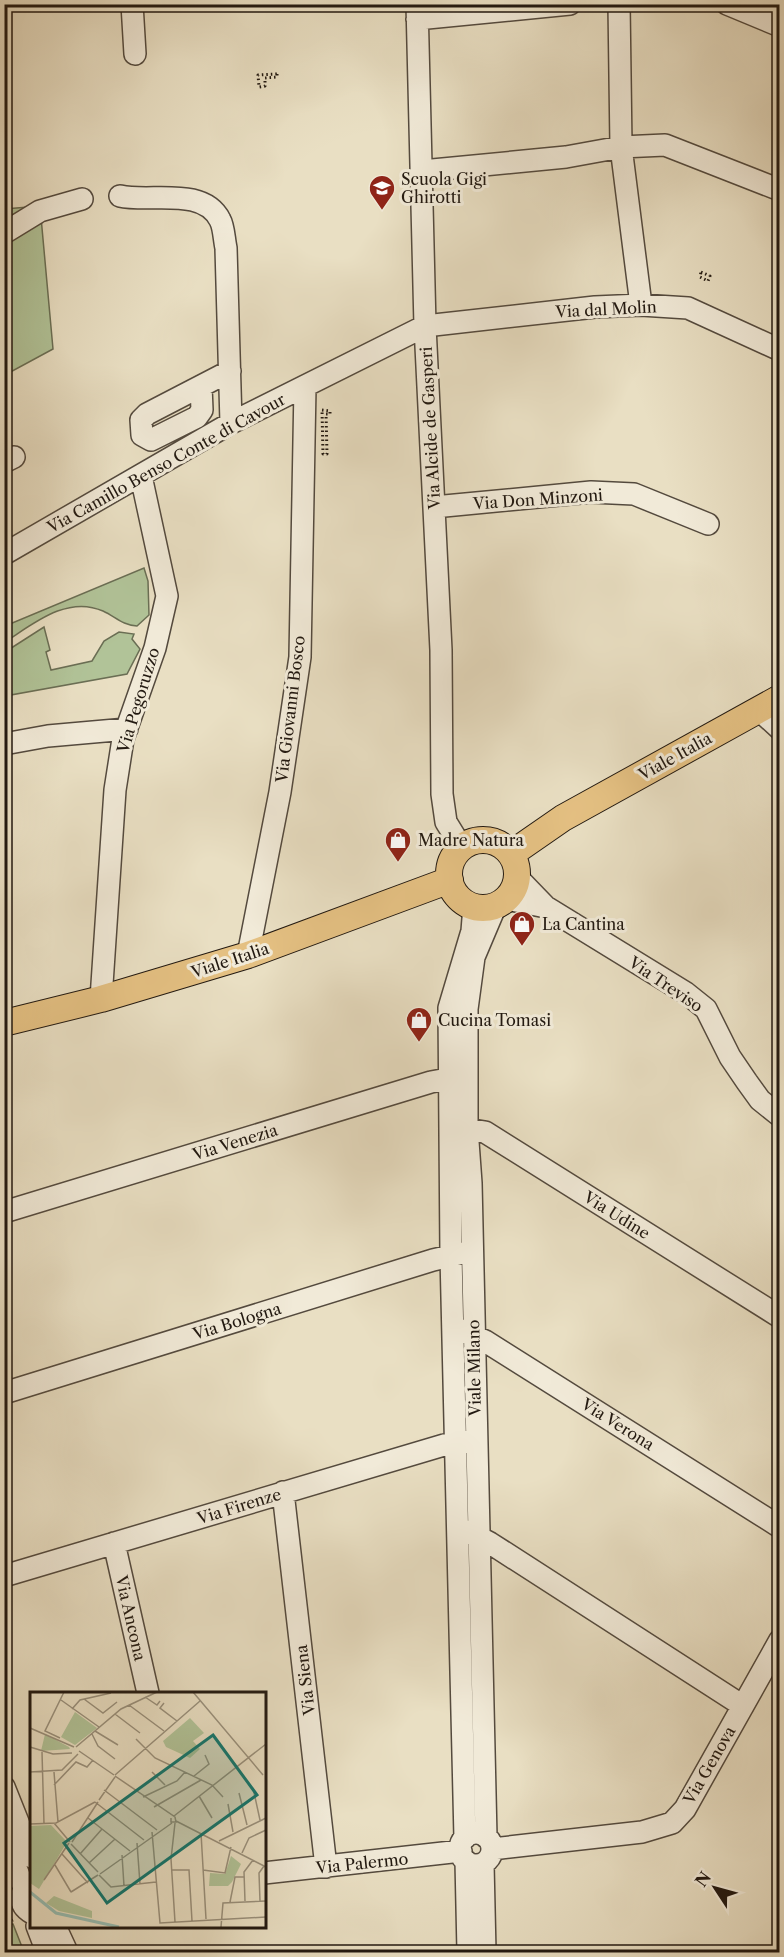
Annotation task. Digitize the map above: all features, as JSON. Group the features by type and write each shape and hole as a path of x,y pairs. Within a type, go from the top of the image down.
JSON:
{"main road":[{"name":"Viale Italia","path":"501,880 563,818 769,704"},
{"path":"465,837 503,846 501,880 459,897 450,880 452,862 465,837"},
{"name":"Viale Italia","path":"4,1023 101,999 248,955 450,880"}],"street":[{"path":"132,4 135,54"},
{"path":"417,12 570,4"},
{"path":"619,4 621,147 641,305"},
{"path":"727,4 780,26"},
{"name":"Via Alcide de Gasperi","path":"417,12 424,326 441,650 442,794 446,822 465,837"},
{"path":"422,171 566,157 621,147 664,145 780,190"},
{"path":"120,196 137,200 189,198 205,205 220,220 226,248 231,423"},
{"path":"4,233 40,211 82,199"},
{"name":"Via dal Molin","path":"424,326 595,307 641,305 688,308 780,350"},
{"name":"Via Camillo Benso Conte di Cavour","path":"4,554 231,423 424,326"},
{"path":"201,386 230,371"},
{"name":"Via Giovanni Bosco","path":"248,955 280,792 300,657 305,387"},
{"name":"Via Pegoruzzo","path":"101,999 115,790 127,729 155,648 167,596 141,476"},
{"name":"Via Don Minzoni","path":"434,507 591,492 634,494 708,524"},
{"path":"769,704 780,729"},
{"path":"4,744 48,736 127,729"},
{"name":"Via Treviso","path":"501,880 686,993 706,1009 730,1057 747,1082 760,1100 780,1116"},
{"name":"Viale Milano","path":"466,1441 453,1327 461,1254 459,1077 449,1008 472,931 501,880"},
{"name":"Via Venezia","path":"4,1212 459,1077"},
{"name":"Via Udine","path":"459,1128 484,1132 780,1317"},
{"name":"Viale Milano","path":"461,1254 473,1335 466,1441 475,1850 485,1953"},
{"name":"Via Bologna","path":"4,1393 461,1254"},
{"name":"Via Verona","path":"453,1327 473,1335 780,1527"},
{"name":"Via Firenze","path":"4,1576 283,1492 466,1441"},
{"name":"Via Siena","path":"283,1492 326,1867"},
{"path":"468,1531 743,1706"},
{"name":"Via Ancona","path":"114,1543 148,1692"},
{"name":"Via Genova","path":"475,1850 642,1832 672,1823 685,1809 780,1640"},
{"path":"4,1787 30,1852"},
{"path":"4,1838 22,1897"},
{"name":"Viale Milano","path":"468,1953 475,1850"},
{"name":"Via Palermo","path":"266,1873 475,1850"},
{"path":"37,1927 47,1953"},
{"path":"55,1927 67,1953"}],"path":[{"path":"277,74 278,77 265,78 265,86 259,87 258,75 277,74"},
{"path":"322,410 330,411 330,414 326,414 327,454 323,454 322,418 322,410"},
{"path":"465,837 481,834 501,880"}],"green space":[{"path":"40,206 53,349 5,375 5,209"},
{"path":"144,568 148,581 149,615 137,626 123,622 103,611 90,607 76,607 51,614 5,642 5,626"},
{"path":"44,627 50,650 46,652 51,670 92,661 104,641 119,632 134,634 132,639 140,649 127,674 5,696 5,652"},
{"path":"13,1924 24,1952 5,1952 5,1925"}],"place":[{"name":"Scuola Gigi Ghirotti","path":"382,211"},
{"name":"Madre Natura","path":"398,863"},
{"name":"La Cantina","path":"522,947"},
{"name":"Cucina Tomasi","path":"419,1043"}]}
